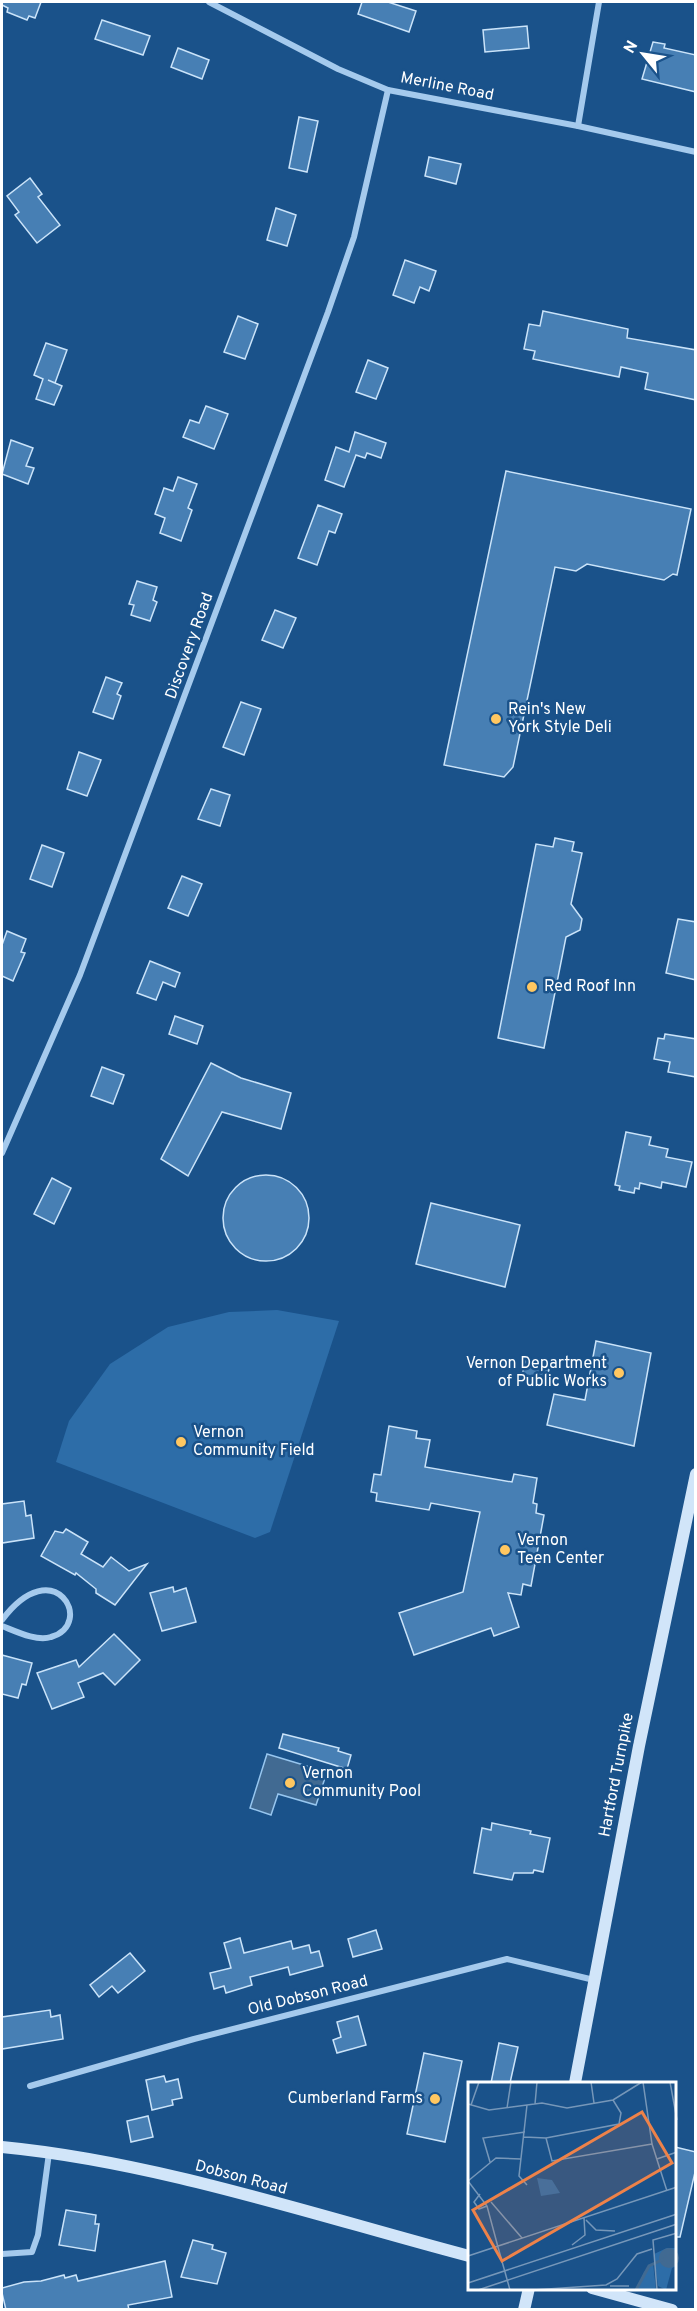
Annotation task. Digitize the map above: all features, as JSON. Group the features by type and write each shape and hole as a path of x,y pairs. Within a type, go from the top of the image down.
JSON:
{"main road":[{"name":"Hartford Turnpike","path":"575,2082 696,1474"},
{"name":"Dobson Road","path":"2,2148 49,2152 185,2180 468,2256"},
{"path":"524,2310 529,2290"},
{"path":"596,2290 672,2310"}],"street":[{"name":"Merline Road","path":"209,2 338,69 388,90 578,126 696,152"},
{"path":"578,126 599,2"},
{"name":"Discovery Road","path":"2,1153 98,931 328,312 354,237 388,90"},
{"path":"2,1620 27,1595 43,1589 62,1594 69,1601 67,1624 51,1637 39,1637 2,1626"},
{"name":"Old Dobson Road","path":"30,2086 194,2039 507,1959 594,1980"},
{"path":"2,2254 32,2252 38,2235 49,2152"}],"shaded area":[{"name":"Vernon Community Field","path":"277,1310 339,1321 270,1532 255,1538 56,1462 69,1421 110,1364 168,1327 229,1312"},
{"name":"Vernon Community Pool","path":"267,1754 327,1772 316,1805 278,1794 271,1815 250,1808"}],"building":[{"path":"2,2 41,2 35,18 29,16 27,20 7,12 8,8 2,5"},
{"path":"362,2 388,2 416,11 409,32 358,14"},
{"path":"102,20 150,36 143,55 95,39"},
{"path":"527,26 529,48 485,52 483,30"},
{"path":"653,42 665,44 664,48 696,55 696,92 642,79"},
{"path":"178,48 209,60 202,79 171,67"},
{"path":"299,117 318,121 307,172 289,168"},
{"path":"429,157 461,164 456,184 425,176"},
{"path":"30,178 42,194 38,197 60,225 37,243 15,215 19,212 7,196"},
{"path":"276,208 296,215 287,246 267,240"},
{"path":"405,260 436,271 429,291 420,287 414,303 393,295"},
{"path":"543,311 628,329 627,338 696,350 696,400 645,389 648,373 621,367 619,377 533,359 535,351 524,349 529,324 540,326"},
{"path":"238,316 258,324 245,359 224,352"},
{"path":"46,343 67,350 55,383 62,386 54,405 36,399 43,379 34,375"},
{"path":"368,360 388,368 376,399 356,392"},
{"path":"206,406 228,414 214,449 183,437 190,420 199,423"},
{"path":"355,432 386,443 381,458 367,453 365,458 356,455 344,487 325,480 336,447 349,452"},
{"path":"11,440 33,448 26,466 34,468 28,484 2,474"},
{"path":"506,471 691,509 677,575 673,574 664,580 587,564 576,571 555,567 513,767 504,777 444,765"},
{"path":"178,477 197,484 188,508 192,510 181,541 160,533 165,518 155,514 164,488 173,491"},
{"path":"318,505 342,514 335,533 329,531 317,565 298,558"},
{"path":"137,581 157,587 153,600 157,602 150,621 131,615 134,605 129,604"},
{"path":"275,610 296,618 283,648 262,640"},
{"path":"106,677 122,683 117,694 121,696 113,719 93,712"},
{"path":"241,702 261,709 244,755 223,747"},
{"path":"79,752 101,760 87,796 67,789"},
{"path":"211,789 230,795 220,826 198,819"},
{"name":"Red Roof Inn","path":"555,838 574,842 572,851 582,853 571,904 582,919 580,930 566,937 544,1048 498,1038 536,844 553,847"},
{"path":"42,845 64,853 52,887 30,879"},
{"path":"182,876 202,884 188,916 168,908"},
{"path":"678,919 696,922 696,980 666,973"},
{"path":"7,931 26,939 21,952 25,953 13,981 2,976 2,945"},
{"path":"150,961 180,973 175,987 163,982 156,1000 137,993"},
{"path":"175,1016 203,1026 197,1044 169,1034"},
{"path":"665,1034 696,1039 696,1077 668,1072 670,1062 654,1059 658,1038 664,1039"},
{"path":"211,1063 241,1078 291,1093 281,1129 222,1112 188,1176 161,1159"},
{"path":"102,1067 124,1075 113,1104 91,1096"},
{"path":"626,1132 651,1137 649,1145 668,1149 666,1157 692,1162 686,1187 662,1182 661,1188 640,1183 639,1189 635,1188 634,1193 619,1190 620,1186 615,1185"},
{"path":"266,1175 282,1179 296,1188 305,1202 309,1218 305,1234 296,1248 282,1257 266,1261 250,1257 236,1248 227,1234 223,1218 227,1202 236,1188 250,1179"},
{"path":"52,1178 71,1188 54,1224 34,1214"},
{"path":"431,1203 520,1225 505,1287 416,1264"},
{"name":"Vernon Department of Public Works","path":"596,1341 651,1353 634,1446 547,1425 554,1394 585,1400"},
{"path":"526,1359 550,1364 546,1384 521,1379"},
{"name":"Vernon Teen Center","path":"389,1426 417,1431 416,1438 430,1440 425,1467 512,1482 514,1474 537,1478 533,1503 537,1504 536,1513 544,1515 531,1586 523,1584 521,1595 508,1593 519,1627 494,1636 491,1628 414,1655 399,1613 463,1592 480,1512 431,1503 429,1510 376,1501 377,1493 371,1492 374,1474 381,1475"},
{"path":"24,1501 26,1516 31,1515 34,1538 2,1543 2,1504"},
{"path":"66,1529 88,1542 81,1554 103,1567 111,1557 129,1571 147,1564 115,1605 96,1593 96,1589 76,1573 75,1575 41,1556 55,1531 63,1533"},
{"path":"173,1587 174,1592 186,1588 196,1622 162,1631 150,1593"},
{"path":"114,1634 140,1660 115,1685 103,1673 78,1683 84,1697 52,1709 37,1673 76,1660 79,1667"},
{"path":"2,1655 32,1663 26,1685 22,1684 18,1698 2,1694"},
{"path":"283,1734 339,1748 338,1751 351,1755 347,1769 279,1748"},
{"path":"492,1823 531,1831 530,1834 550,1838 543,1872 534,1870 533,1873 514,1873 512,1880 474,1873 482,1828 491,1830"},
{"path":"376,1930 382,1949 353,1957 348,1939"},
{"path":"240,1938 244,1953 291,1941 293,1949 309,1945 311,1953 319,1951 323,1966 290,1975 288,1967 250,1977 252,1985 226,1993 224,1986 214,1989 210,1973 231,1968 224,1943"},
{"path":"130,1953 145,1971 118,1993 112,1986 99,1997 90,1985"},
{"path":"50,2010 51,2017 60,2015 63,2039 2,2049 2,2017"},
{"path":"358,2016 366,2045 337,2053 333,2040 341,2037 337,2022"},
{"path":"499,2043 518,2047 510,2082 491,2082"},
{"path":"424,2053 462,2061 445,2142 407,2134"},
{"path":"164,2076 166,2082 178,2079 182,2098 172,2100 173,2105 152,2110 146,2080"},
{"path":"148,2116 153,2137 131,2142 127,2121"},
{"path":"676,2147 696,2152 696,2168 680,2237 676,2237"},
{"path":"66,2210 96,2215 95,2224 99,2224 95,2251 59,2245"},
{"path":"193,2240 213,2245 212,2249 226,2253 217,2284 181,2277"},
{"path":"165,2261 172,2297 128,2305 129,2310 6,2310 2,2288 64,2275 65,2278 76,2275 78,2281"}],"place":[{"name":"Rein's New York Style Deli","path":"496,719"},
{"name":"Red Roof Inn","path":"532,987"},
{"name":"Vernon Department of Public Works","path":"619,1373"},
{"name":"Vernon Community Field","path":"181,1442"},
{"name":"Vernon Teen Center","path":"505,1550"},
{"name":"Vernon Community Pool","path":"290,1783"},
{"name":"Cumberland Farms","path":"435,2099"}]}
